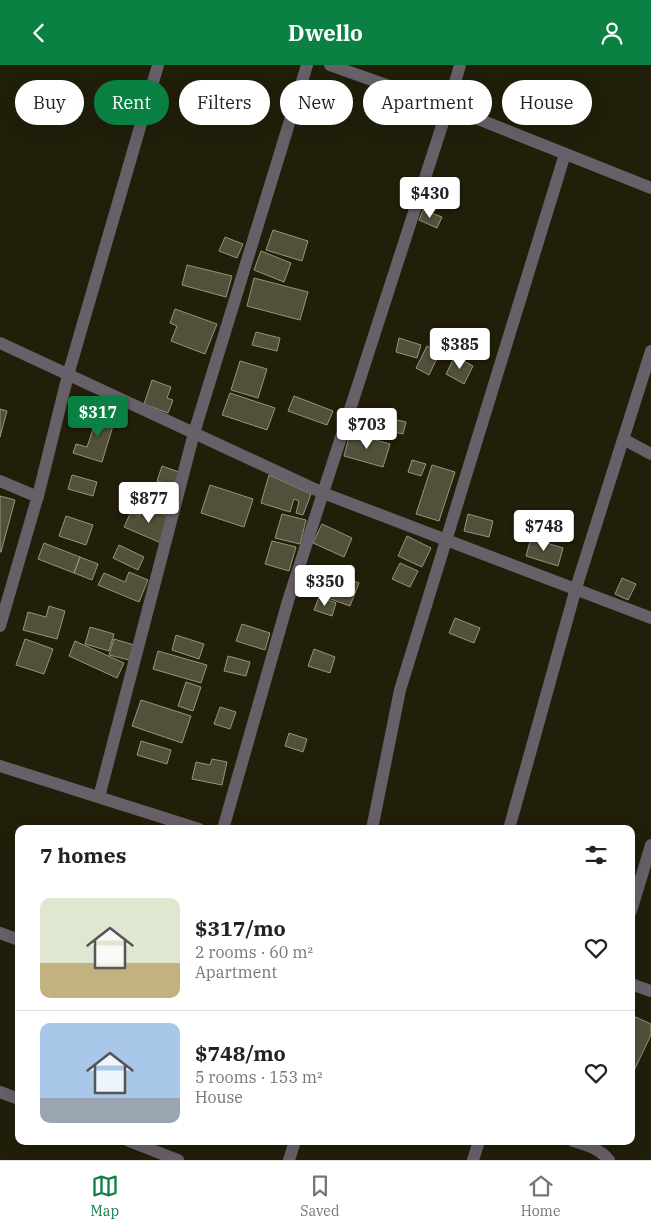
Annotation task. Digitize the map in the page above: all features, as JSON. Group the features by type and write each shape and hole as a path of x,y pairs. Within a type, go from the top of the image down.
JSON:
{"street":[{"path":"0,626 38,497 68,375 158,65"},
{"path":"99,797 194,433 307,65"},
{"path":"330,65 372,80"},
{"path":"456,80 460,65"},
{"path":"224,825 288,601 442,125"},
{"path":"492,125 651,189"},
{"path":"373,825 400,691 566,154"},
{"path":"0,343 323,493 651,618"},
{"path":"510,825 576,588 651,351"},
{"path":"623,439 651,453"},
{"path":"0,481 38,497"},
{"path":"0,766 186,825"},
{"path":"635,898 651,845"},
{"path":"0,933 15,939"},
{"path":"635,985 651,991"},
{"path":"0,1092 15,1098"},
{"path":"139,1145 178,1160"},
{"path":"289,1160 293,1145"},
{"path":"473,1160 479,1145"},
{"path":"588,1145 603,1153 609,1160"}],"building":[{"path":"423,210 442,217 437,228 419,220"},
{"path":"273,230 308,241 302,261 266,250"},
{"path":"225,237 243,244 237,258 219,251"},
{"path":"261,251 291,263 284,282 254,270"},
{"path":"187,265 232,276 226,297 182,285"},
{"path":"254,278 308,292 300,320 247,306"},
{"path":"175,309 217,324 205,354 171,341 177,326 170,323"},
{"path":"256,332 280,338 277,351 252,345"},
{"path":"399,338 421,345 417,358 396,352"},
{"path":"427,346 440,352 429,375 416,368"},
{"path":"455,356 473,366 464,384 446,374"},
{"path":"240,361 267,369 258,398 231,390"},
{"path":"152,380 171,387 167,398 173,400 168,413 144,404"},
{"path":"230,393 275,408 267,430 222,415"},
{"path":"294,396 333,411 327,425 288,411"},
{"path":"0,409 7,411 0,437"},
{"path":"99,411 116,416 102,462 73,453 76,444 87,447"},
{"path":"393,419 406,422 403,434 390,431"},
{"path":"350,433 390,444 383,467 344,456"},
{"path":"412,460 426,464 421,476 408,472"},
{"path":"432,465 455,472 439,521 416,514"},
{"path":"162,466 179,472 174,486 157,481"},
{"path":"72,475 97,482 93,496 68,489"},
{"path":"269,475 311,494 303,515 296,513 299,501 294,499 290,512 261,503"},
{"path":"139,483 166,491 161,505 134,497"},
{"path":"210,485 253,499 244,527 201,513"},
{"path":"0,496 15,500 1,552 0,552"},
{"path":"143,505 172,518 161,543 124,527 131,512 139,516"},
{"path":"282,514 306,520 300,544 275,538"},
{"path":"468,514 493,521 489,537 464,531"},
{"path":"66,516 93,525 86,545 59,536"},
{"path":"322,524 352,538 344,557 313,543"},
{"path":"407,536 431,548 422,567 398,556"},
{"path":"531,538 563,548 558,566 526,556"},
{"path":"272,541 296,547 289,571 265,564"},
{"path":"44,543 80,557 74,573 38,559"},
{"path":"119,545 144,557 138,570 113,558"},
{"path":"80,557 98,564 92,580 74,573"},
{"path":"400,563 418,571 410,587 392,579"},
{"path":"319,568 359,583 350,606 311,592"},
{"path":"129,572 148,580 139,602 98,585 104,573 125,582"},
{"path":"622,578 636,584 628,600 615,594"},
{"path":"319,597 336,603 332,616 314,610"},
{"path":"49,606 65,611 57,639 23,630 28,612 46,617"},
{"path":"455,618 480,628 474,643 449,633"},
{"path":"242,624 270,633 265,650 236,641"},
{"path":"90,627 114,634 109,651 85,644"},
{"path":"176,635 204,644 199,659 172,650"},
{"path":"25,639 53,649 44,674 16,665"},
{"path":"114,639 134,645 129,660 109,655"},
{"path":"75,641 124,663 117,678 69,656"},
{"path":"314,649 335,657 330,673 308,666"},
{"path":"158,651 207,665 201,683 153,669"},
{"path":"228,656 250,662 246,676 224,671"},
{"path":"186,682 201,687 193,711 178,706"},
{"path":"141,700 191,716 182,743 132,726"},
{"path":"220,707 236,712 230,729 214,724"},
{"path":"289,733 307,739 303,752 285,746"},
{"path":"141,741 171,750 167,764 137,755"},
{"path":"212,759 227,762 222,785 192,779 196,762 210,765"},
{"path":"635,1017 651,1024 651,1035 635,1069"}]}
